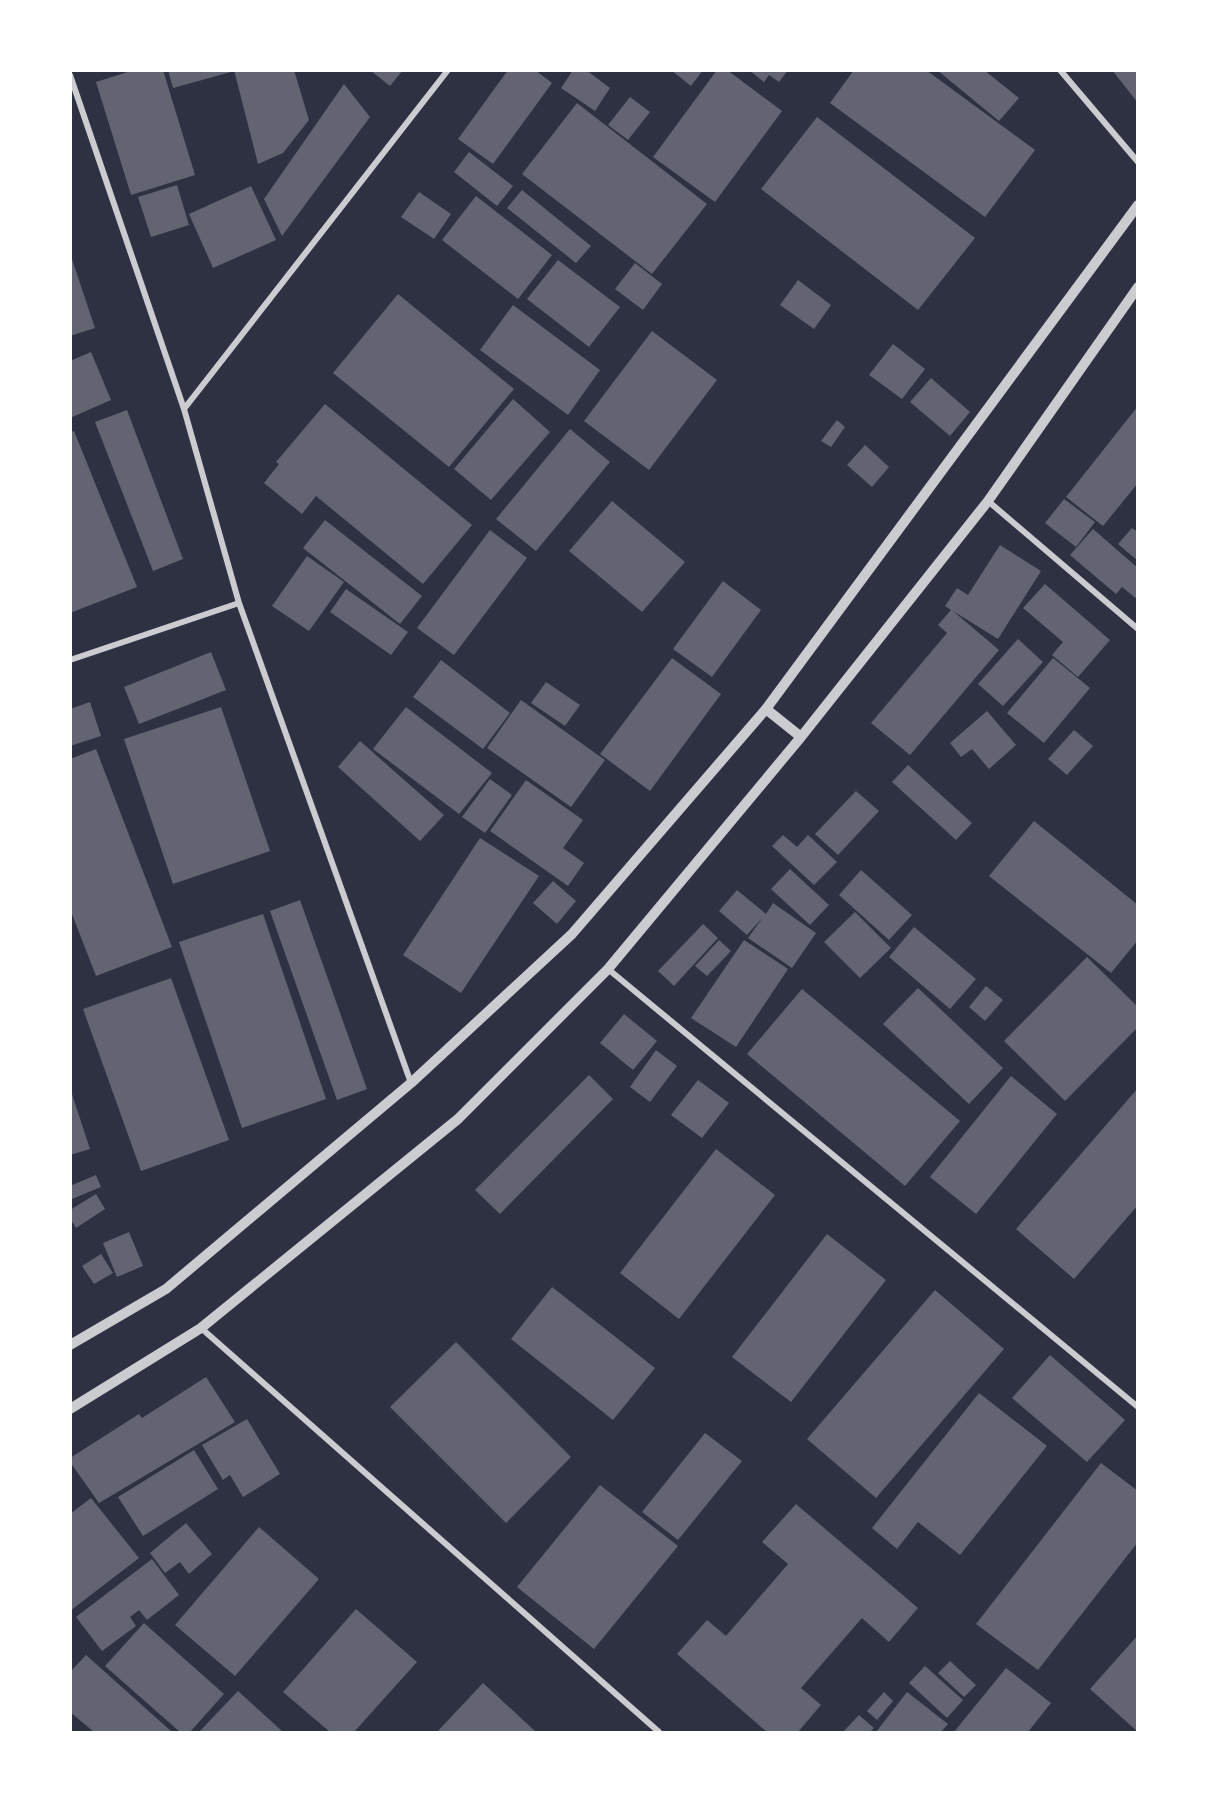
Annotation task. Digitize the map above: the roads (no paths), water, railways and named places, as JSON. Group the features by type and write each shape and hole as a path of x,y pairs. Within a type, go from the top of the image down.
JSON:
{"street":[{"path":"184,409 448,70"},
{"path":"1060,70 1137,162"},
{"path":"70,75 184,409 239,603 411,1083"},
{"path":"70,1345 166,1289 411,1083 572,934 766,709 1137,205"},
{"path":"70,1408 201,1328 458,1119 608,969 801,737 988,501 1137,288"},
{"path":"988,501 1137,629"},
{"path":"70,660 239,603"},
{"path":"766,709 801,737"},
{"path":"608,969 1137,1407"},
{"path":"201,1328 659,1732"}]}
